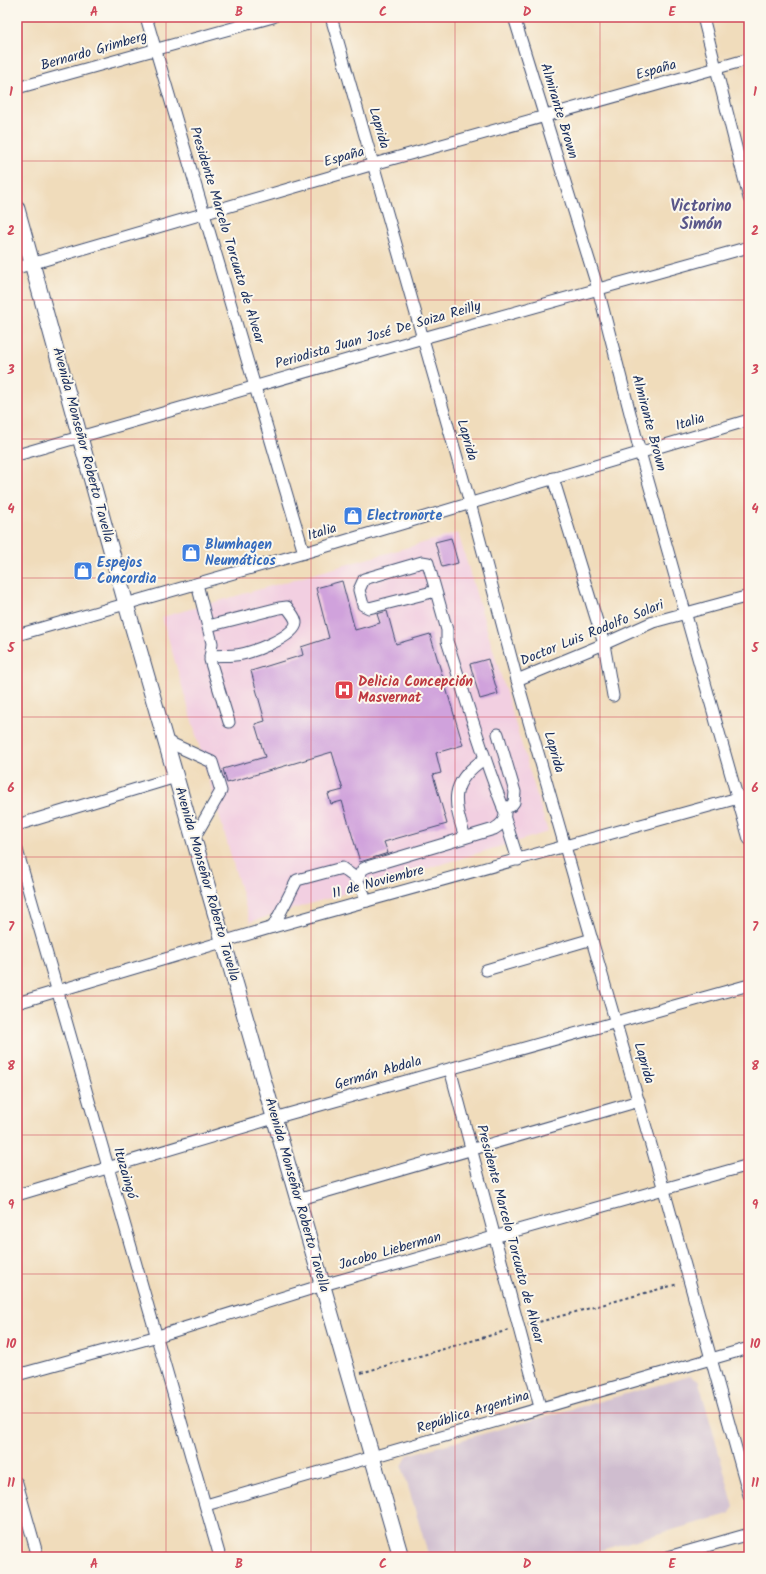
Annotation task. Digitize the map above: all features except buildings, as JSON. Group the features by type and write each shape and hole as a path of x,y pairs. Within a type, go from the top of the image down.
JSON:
{"main road":[{"name":"Avenida Monseñor Roberto Tavella","path":"17,209 126,604 297,1200 324,1285 401,1557"}],"street":[{"name":"Presidente Marcelo Torcuato de Alvear","path":"146,17 304,553"},
{"name":"Bernardo Grimberg","path":"17,88 273,17"},
{"name":"Laprida","path":"331,17 470,503 517,680 639,1101 749,1495"},
{"name":"Almirante Brown","path":"514,17 598,289 640,452 749,839"},
{"path":"703,17 749,198"},
{"name":"España","path":"17,268 374,164 749,60"},
{"name":"Periodista Juan José De Soiza Reilly","path":"17,455 423,338 749,247"},
{"name":"Italia","path":"17,635 304,553 749,420"},
{"path":"554,478 604,644 614,696"},
{"path":"436,591 368,608 363,605 359,590 360,585 368,576 422,562 428,563 436,591 447,630 447,641 518,860"},
{"path":"197,584 212,643 210,660 229,722"},
{"name":"Doctor Luis Rodolfo Solari","path":"517,680 653,622 749,596"},
{"path":"208,626 287,607 296,623 294,629 276,643 235,655 228,654 210,656"},
{"path":"357,879 367,867 494,829 501,824 504,814 514,802 515,792 498,734"},
{"path":"166,741 212,762 220,791 194,838"},
{"path":"465,837 456,810 455,800 466,773 484,759"},
{"path":"17,824 176,777"},
{"name":"11 de Noviembre","path":"17,1003 273,927 749,795"},
{"name":"Ituzaingó","path":"17,850 108,1169 158,1336 220,1557"},
{"path":"273,927 297,880 342,868 357,879 367,901"},
{"path":"486,970 592,939"},
{"name":"Germán Abdala","path":"17,1195 108,1169 274,1118 749,985"},
{"name":"Presidente Marcelo Torcuato de Alvear","path":"450,1069 540,1407"},
{"path":"297,1200 639,1101"},
{"name":"Jacobo Lieberman","path":"17,1375 158,1336 324,1285 749,1165"},
{"name":"República Argentina","path":"206,1505 372,1458 540,1407 749,1348"},
{"path":"17,1483 38,1557"},
{"path":"668,1557 749,1534"}],"shaded area":[{"name":"Delicia Concepción Masvernat","path":"458,533 548,832 250,922 162,617"},
{"path":"690,1376 699,1382 734,1507 729,1514 576,1557 429,1557 402,1466 408,1455"}],"place":[{"name":"Electronorte","path":"353,516"},
{"name":"Blumhagen Neumáticos","path":"191,553"},
{"name":"Espejos Concordia","path":"83,571"},
{"name":"Delicia Concepción Masvernat","path":"344,690"}],"district":[{"name":"Victorino Simón","path":"701,215"}]}
